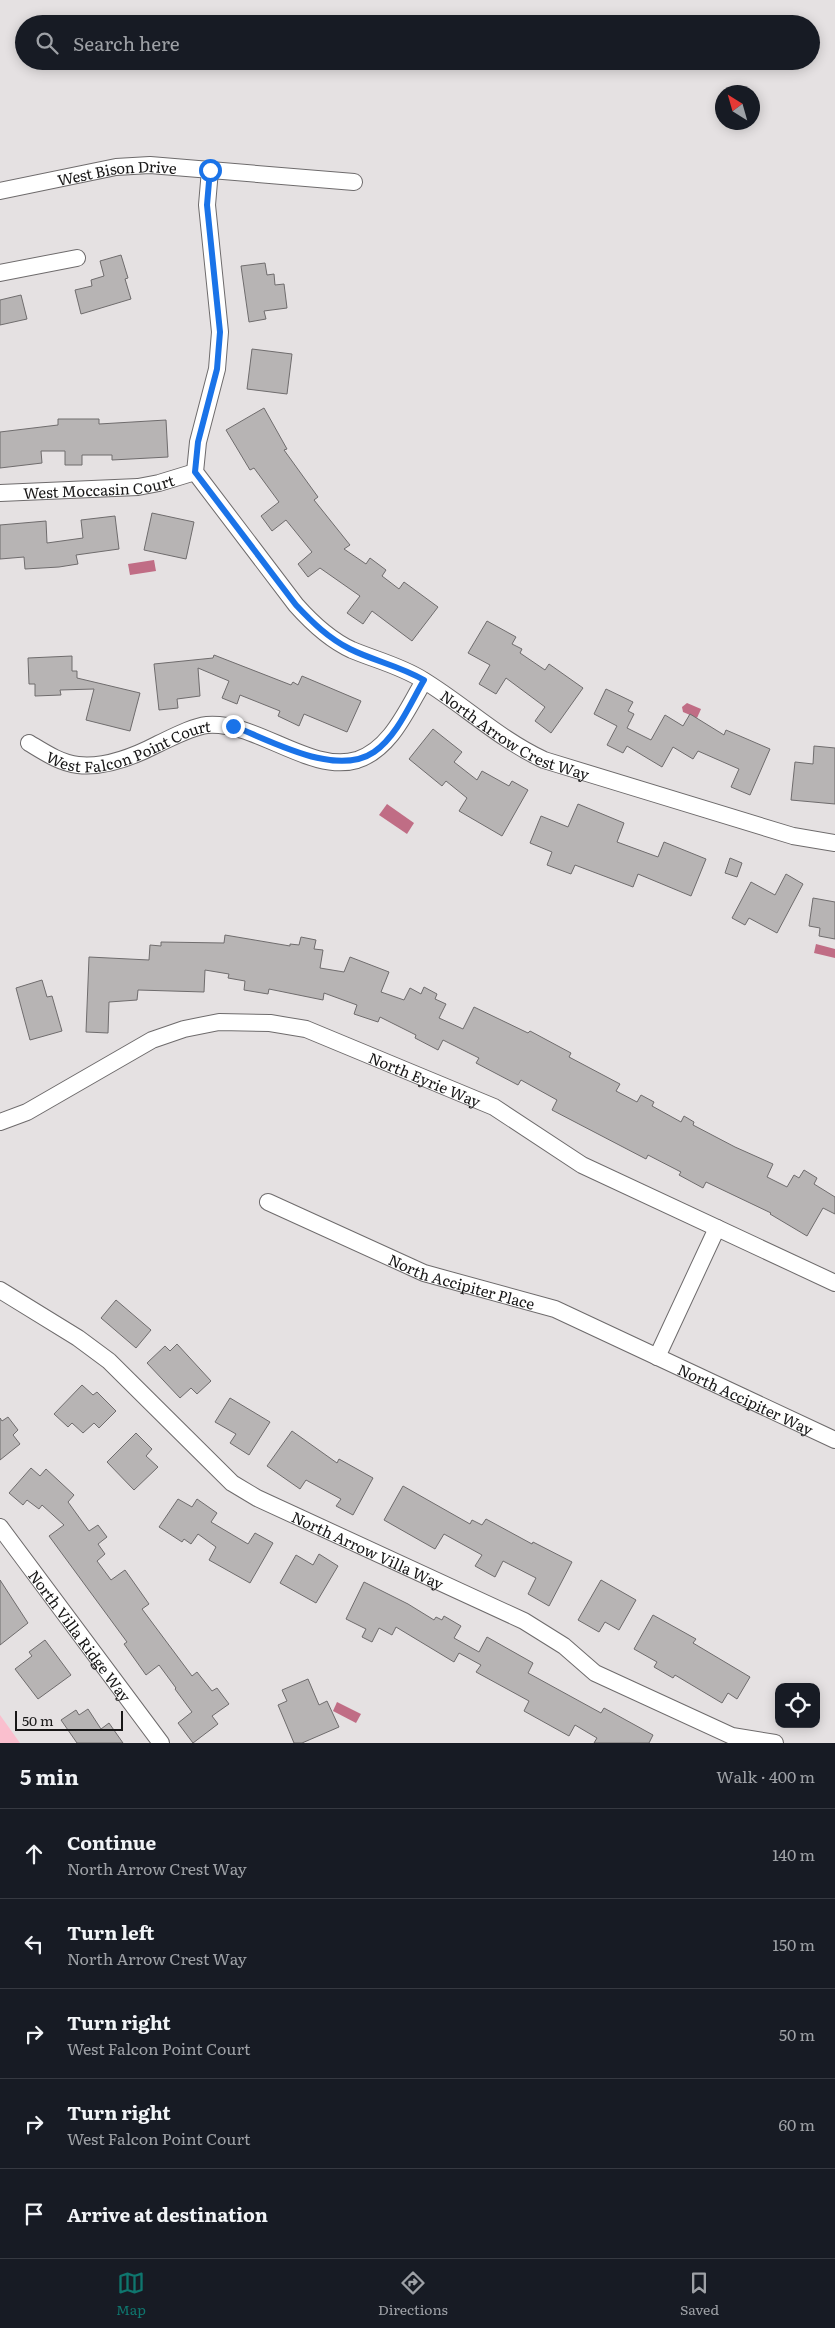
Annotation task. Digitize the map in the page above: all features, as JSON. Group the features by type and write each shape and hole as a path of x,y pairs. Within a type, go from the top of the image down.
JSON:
{"street":[{"name":"West Bison Drive","path":"0,191 116,168 150,165 354,182"},
{"path":"195,472 198,442 217,369 220,332 207,205 210,170"},
{"path":"0,273 77,258"},
{"name":"West Moccasin Court","path":"0,494 138,487 195,472"},
{"name":"North Arrow Crest Way","path":"195,472 296,605 315,625 351,650 404,669 424,680 520,749 544,760 793,836 835,843"},
{"name":"West Falcon Point Court","path":"29,743 52,757 77,765 107,763 145,751 176,735 206,725 233,726 322,760 340,762 356,760 374,752 393,732 424,680"},
{"name":"North Eyrie Way","path":"0,1122 27,1112 152,1040 184,1029 219,1022 270,1023 306,1029 494,1107 582,1165 835,1283"},
{"name":"North Accipiter Place","path":"268,1202 424,1273 555,1308 657,1357"},
{"path":"657,1357 717,1228"},
{"name":"North Arrow Villa Way","path":"0,1290 78,1338 108,1360 232,1483 257,1498 524,1622 558,1642 595,1673 732,1736 767,1742"},
{"name":"North Accipiter Way","path":"657,1357 835,1440"},
{"name":"North Villa Ridge Way","path":"0,1527 161,1743"}],"shaded area":[{"path":"154,560 156,571 130,575 128,564"},
{"path":"687,703 701,709 697,718 683,712 682,707"},
{"path":"387,804 414,823 407,834 379,815"},
{"path":"816,944 835,949 835,958 814,953"},
{"path":"337,1702 361,1714 356,1723 333,1711"},
{"path":"0,1715 20,1743 0,1743"}],"building":[{"path":"121,255 128,278 125,279 131,299 81,314 75,290 92,286 91,280 104,276 100,261"},
{"path":"265,263 267,275 274,274 275,285 284,284 287,308 264,311 266,319 249,322 241,266"},
{"path":"21,295 27,319 0,325 0,300"},
{"path":"252,349 292,354 287,394 247,389"},
{"path":"264,408 287,449 284,450 318,497 314,500 350,545 344,549 366,564 370,558 386,570 382,576 399,589 404,582 438,607 412,641 372,611 363,624 347,613 360,596 320,568 308,577 298,564 312,552 286,520 272,531 261,516 279,502 254,468 250,470 226,430"},
{"path":"58,419 99,419 99,424 166,420 168,457 112,460 112,455 82,455 82,465 65,465 65,451 41,451 42,463 0,468 0,432 58,425"},
{"path":"152,513 194,522 186,559 144,550"},
{"path":"115,516 119,549 76,555 78,564 59,567 25,569 24,557 0,559 0,525 46,521 47,543 83,538 81,520"},
{"path":"487,621 516,637 512,644 522,649 520,653 545,670 549,664 583,688 551,733 535,721 545,707 506,678 496,694 479,684 490,665 468,653"},
{"path":"214,655 291,685 293,682 298,685 302,676 361,701 347,732 304,714 299,726 278,716 280,711 240,695 237,704 222,698 229,681 198,668 200,696 177,699 178,708 159,710 154,664 213,658"},
{"path":"72,656 72,671 77,671 77,678 140,693 130,731 86,720 94,689 60,690 61,695 35,696 35,684 29,684 28,658"},
{"path":"606,689 633,702 628,711 634,714 627,728 651,740 665,715 683,726 690,714 724,735 726,730 770,749 750,795 731,787 739,769 698,751 693,759 673,747 662,767 627,746 623,753 607,745 617,726 594,714"},
{"path":"433,729 462,752 454,762 477,780 482,771 509,786 512,781 528,790 502,836 459,811 467,798 446,781 442,786 409,759"},
{"path":"814,746 835,748 835,804 791,800 795,762 813,764"},
{"path":"578,804 624,823 617,842 658,857 664,842 706,859 691,896 638,874 633,887 575,865 571,874 547,865 552,852 530,843 541,816 568,827"},
{"path":"730,858 742,863 737,877 725,873"},
{"path":"786,874 803,884 777,933 749,918 745,925 732,918 751,882 775,895"},
{"path":"813,898 835,902 835,939 819,936 820,928 809,926"},
{"path":"225,935 290,946 290,944 299,945 301,937 316,940 314,949 323,950 320,968 344,972 350,957 389,972 381,992 404,1000 410,988 421,994 424,987 437,994 435,999 446,1004 439,1018 463,1029 474,1007 528,1033 530,1031 571,1053 569,1057 620,1084 616,1091 637,1102 641,1095 654,1102 652,1106 681,1122 684,1116 694,1122 693,1125 773,1164 767,1177 787,1187 794,1175 799,1178 804,1170 817,1178 814,1184 835,1197 835,1214 823,1208 807,1236 771,1213 706,1182 703,1188 679,1175 681,1172 648,1155 646,1159 552,1110 557,1100 521,1080 518,1085 476,1063 479,1058 443,1040 438,1050 415,1038 416,1035 380,1017 378,1022 354,1014 357,1005 324,993 323,1000 269,989 268,994 244,990 245,981 228,978 229,974 205,970 204,992 138,990 137,1000 109,1002 108,1033 86,1032 89,957 149,960 150,945 161,946 161,942 224,943"},
{"path":"42,980 47,997 52,996 62,1031 30,1040 16,988"},
{"path":"116,1300 151,1330 136,1348 101,1318"},
{"path":"177,1344 211,1381 197,1394 191,1388 180,1398 147,1363 165,1346 170,1351"},
{"path":"82,1385 93,1395 97,1392 116,1411 99,1428 94,1423 83,1433 72,1423 68,1427 54,1414"},
{"path":"230,1398 270,1422 249,1455 230,1443 236,1434 215,1422"},
{"path":"8,1417 18,1430 13,1435 20,1444 0,1460 0,1418 2,1421"},
{"path":"292,1431 337,1463 339,1459 373,1478 353,1515 336,1506 341,1499 306,1480 300,1489 267,1466"},
{"path":"136,1433 152,1449 146,1456 158,1467 134,1490 107,1462"},
{"path":"31,1468 40,1476 46,1469 74,1495 68,1502 89,1531 98,1525 107,1537 98,1544 105,1554 97,1561 111,1580 125,1570 149,1604 142,1609 192,1676 197,1672 212,1691 217,1688 229,1704 212,1716 218,1724 193,1743 178,1723 192,1712 176,1688 159,1665 146,1675 124,1644 127,1642 49,1536 64,1525 42,1505 39,1509 27,1500 23,1505 9,1493"},
{"path":"403,1486 470,1524 472,1520 482,1525 486,1519 532,1544 533,1542 572,1562 549,1606 528,1594 536,1578 503,1561 495,1577 475,1566 482,1555 444,1534 435,1549 384,1520"},
{"path":"178,1499 192,1507 197,1499 217,1513 211,1522 248,1544 255,1533 273,1543 250,1583 209,1560 216,1547 198,1534 191,1544 184,1539 182,1542 159,1527"},
{"path":"319,1554 338,1566 316,1603 280,1583 296,1555 313,1565"},
{"path":"0,1580 28,1623 0,1645"},
{"path":"601,1580 636,1600 619,1630 605,1622 599,1632 578,1620"},
{"path":"364,1582 408,1604 434,1620 436,1617 442,1620 444,1616 461,1626 454,1638 479,1652 487,1637 533,1663 528,1673 601,1713 604,1708 653,1735 649,1743 594,1743 597,1738 575,1725 569,1736 524,1711 529,1701 476,1672 481,1665 459,1653 454,1662 396,1627 392,1635 379,1628 372,1642 362,1637 366,1629 346,1619"},
{"path":"653,1615 696,1639 693,1643 750,1677 737,1699 728,1693 722,1703 675,1675 673,1678 654,1667 657,1662 634,1649"},
{"path":"45,1640 71,1675 38,1699 15,1669 32,1656 29,1652"},
{"path":"308,1679 319,1705 327,1701 339,1727 302,1743 294,1743 278,1705 287,1701 282,1690"},
{"path":"88,1709 101,1729 109,1723 123,1743 77,1743 61,1720 76,1710 79,1715"}],"route":[{"path":"210,170 207,205 220,332 217,369 198,442 195,472 296,605 315,625 331,638 351,650 404,669 424,680 393,732 374,752 356,760 340,762 322,760 233,726"}]}
